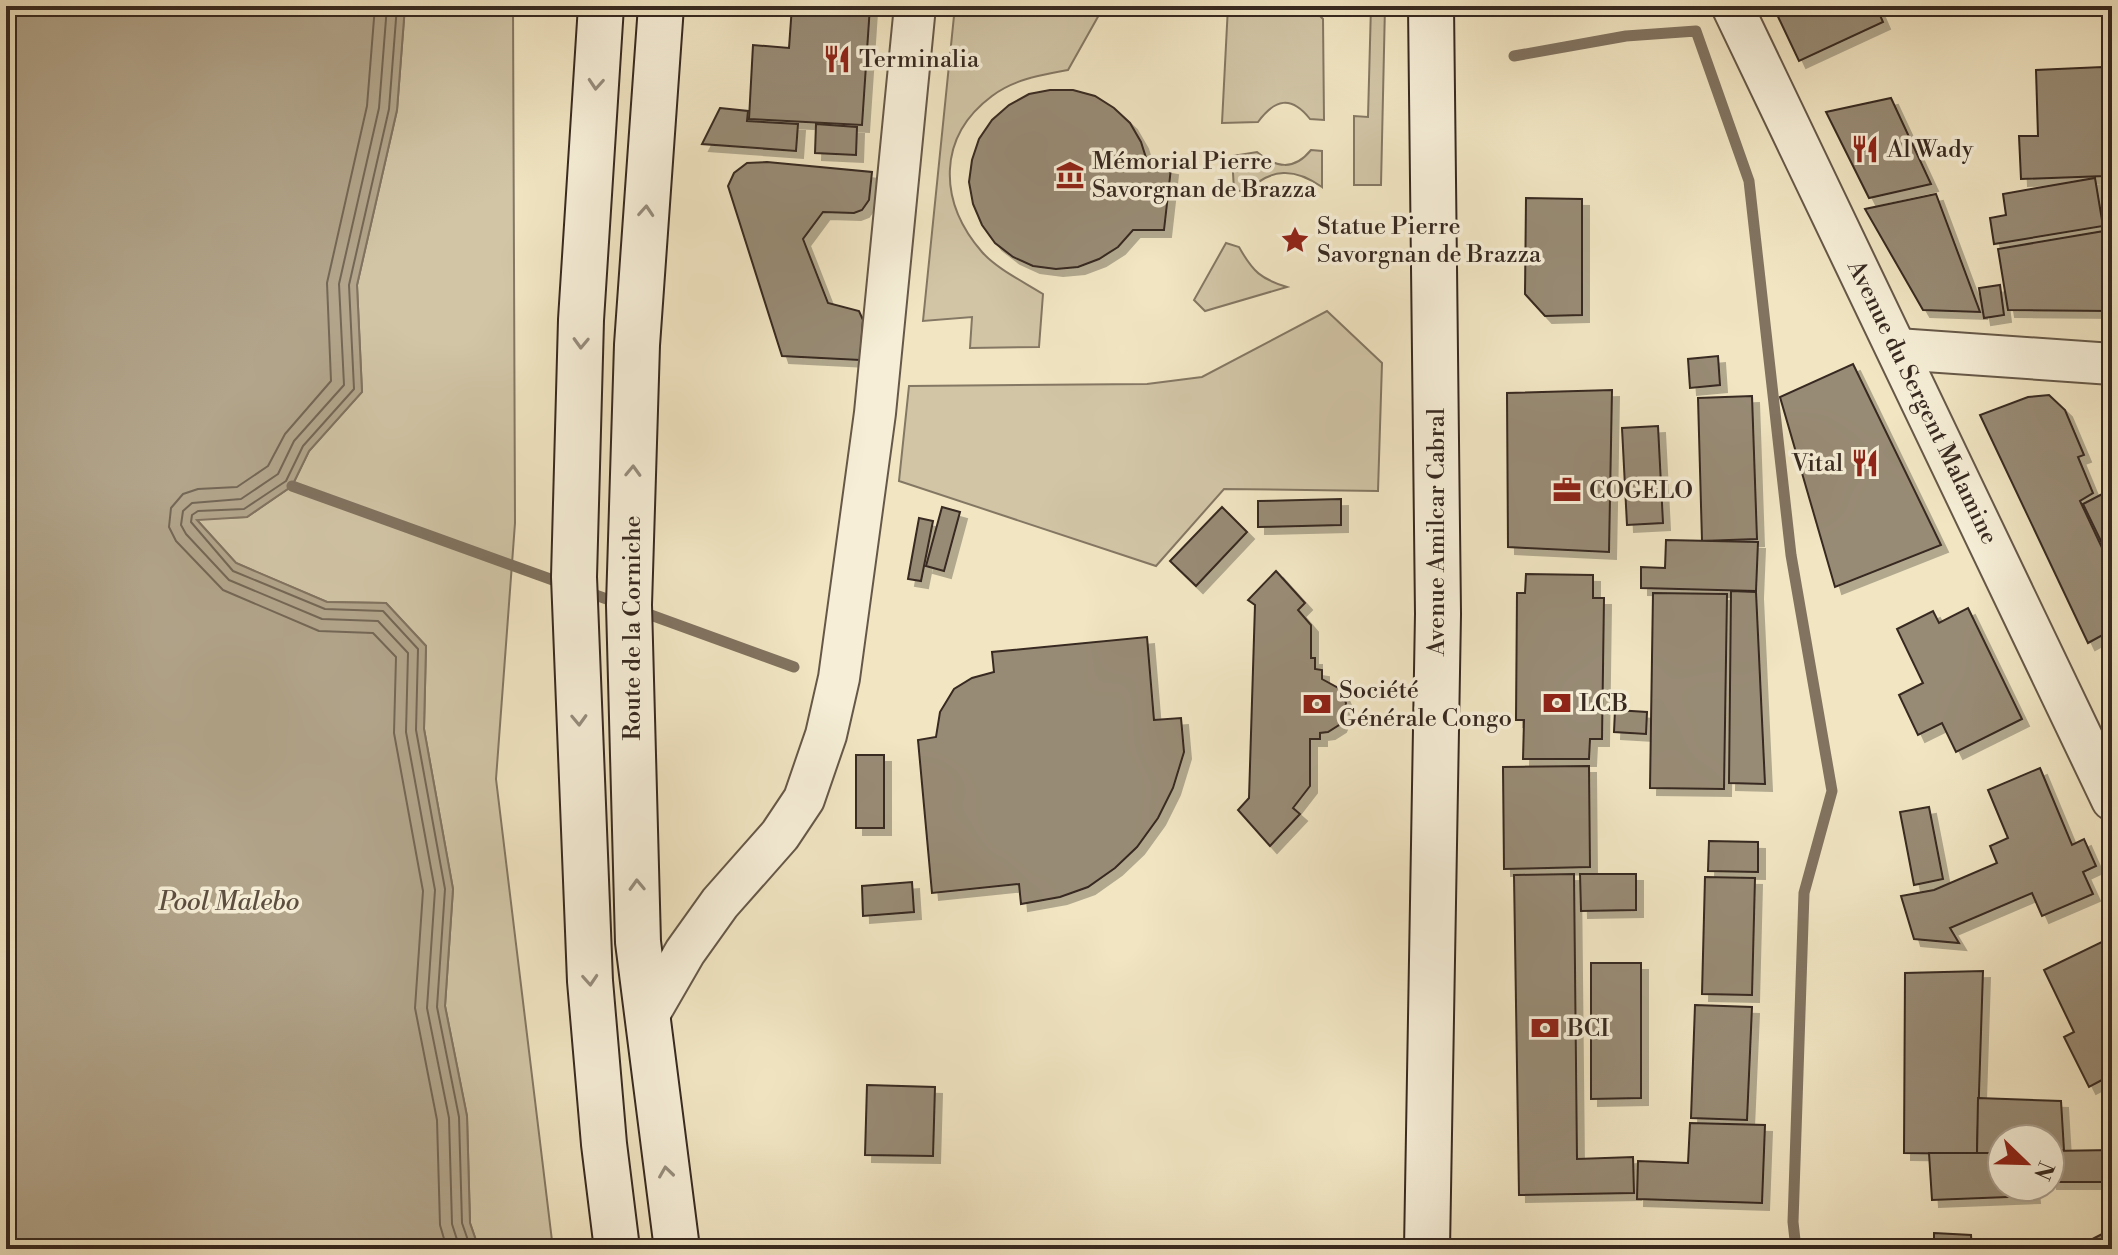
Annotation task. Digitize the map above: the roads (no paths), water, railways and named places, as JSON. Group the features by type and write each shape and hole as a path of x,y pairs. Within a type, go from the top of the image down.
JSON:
{"main road":[{"path":"601,6 581,320 574,577 590,981 604,1144 617,1249"},
{"name":"Route de la Corniche","path":"661,6 637,345 629,605 638,942 677,1249"},
{"name":"Avenue Amilcar Cabral","path":"1427,1249 1438,614 1431,6"}],"street":[{"path":"648,1016 685,952 720,903 780,835 804,799 826,735 839,678 875,413 915,6"},
{"name":"Avenue du Sergent Malamine","path":"1732,6 2112,800"},
{"path":"1897,349 2112,364"}],"water":[{"name":"Pool Malebo","path":"6,6 405,6 397,110 357,285 362,392 309,451 292,486 247,517 197,520 236,563 327,602 386,603 426,646 424,729 453,889 445,1006 467,1116 470,1223 479,1249 6,1249"}],"waterway":[{"path":"1514,56 1626,36 1696,31 1749,181 1791,555 1832,791 1804,893 1793,1222 1796,1249"},
{"path":"292,486 564,584"},
{"path":"584,591 621,604"},
{"path":"637,610 794,667"}],"place":[{"name":"Terminalia","path":"837,59"},
{"name":"Al Wady","path":"1865,149"},
{"name":"Mémorial Pierre Savorgnan de Brazza","path":"1070,175"},
{"name":"Statue Pierre Savorgnan de Brazza","path":"1295,240"},
{"name":"Vital","path":"1865,463"},
{"name":"COGELO","path":"1567,490"},
{"name":"LCB","path":"1557,703"},
{"name":"Société Générale Congo","path":"1317,704"},
{"name":"BCI","path":"1545,1028"}]}
